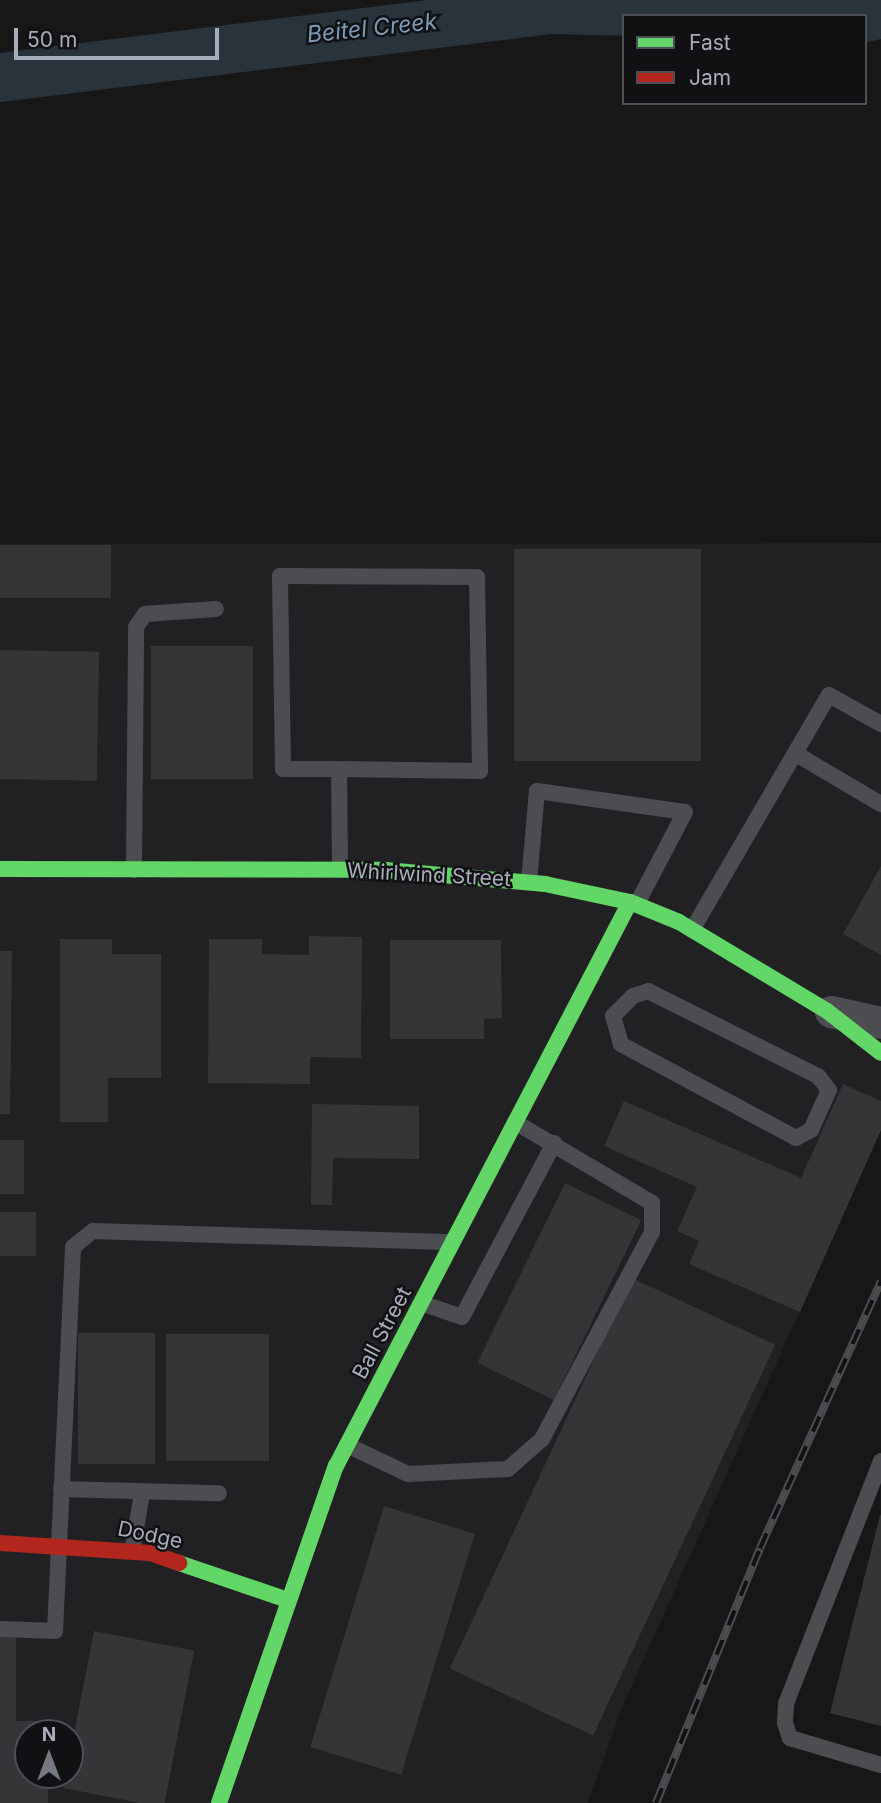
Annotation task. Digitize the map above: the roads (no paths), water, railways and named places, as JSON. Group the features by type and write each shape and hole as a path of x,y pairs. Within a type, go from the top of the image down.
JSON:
{"street":[{"name":"Whirlwind Street","path":"0,869 340,870 479,874 634,904 692,930 827,1011 881,1052"},
{"name":"Ball Street","path":"219,1803 285,1599 347,1445 579,1001 634,904"},
{"name":"Whirlwind Street","path":"827,1011 881,1023"},
{"name":"Dodge","path":"0,1544 59,1544 132,1551 285,1599"}],"lane":[{"path":"280,576 477,577 480,771 339,769 283,769 280,576"},
{"path":"134,870 136,627 145,614 216,609"},
{"path":"692,930 830,695 881,724"},
{"path":"796,754 881,804"},
{"path":"339,769 340,870"},
{"path":"528,882 537,791 685,812 634,904"},
{"path":"648,990 818,1076 830,1090 811,1130 796,1138 639,1057 621,1044 613,1016 632,996 648,990"},
{"path":"579,1001 613,1016"},
{"path":"347,1445 408,1474 448,1476 508,1469 542,1438 652,1232 652,1203 597,1165 515,1122"},
{"path":"421,1303 462,1317 554,1143"},
{"path":"0,1629 55,1631 73,1247 93,1231 452,1242"},
{"path":"881,1461 786,1703 785,1723 790,1738 881,1765"},
{"path":"61,1489 142,1494 219,1493"},
{"path":"132,1551 142,1494"}],"waterway":[{"name":"Beitel Creek","path":"0,77 550,9 749,14"},
{"name":"Beitel Creek","path":"867,16 881,13"}],"railway":[{"path":"656,1803 760,1548 881,1281"}]}
